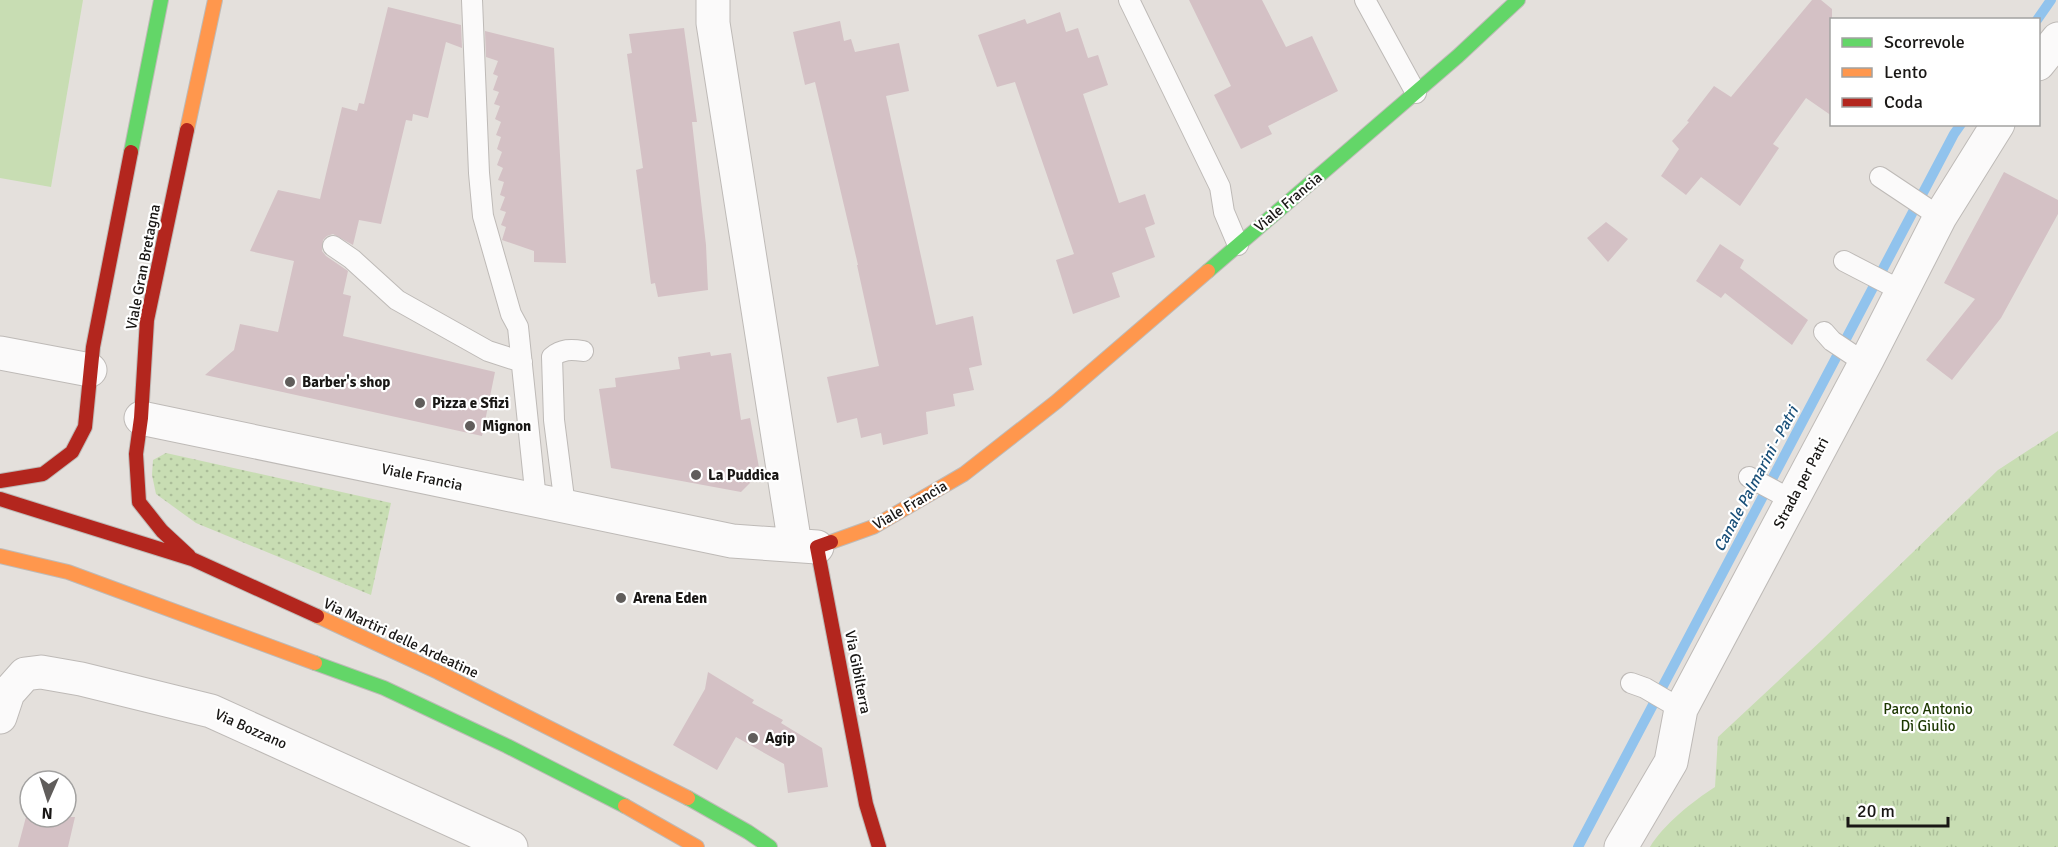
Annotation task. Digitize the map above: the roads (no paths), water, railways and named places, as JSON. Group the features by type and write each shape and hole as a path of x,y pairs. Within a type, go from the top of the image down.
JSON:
{"street":[{"path":"0,481 43,474 72,453 85,427 90,370 160,0"},
{"name":"Viale Gran Bretagna","path":"192,559 162,531 139,502 136,454 141,418 147,320 215,0"},
{"path":"712,0 713,23 806,546"},
{"name":"Viale Francia","path":"141,418 732,541 806,546 873,527 964,474 1056,402 1416,93 1518,0"},
{"path":"2040,62 2058,39"},
{"name":"Strada per Patri","path":"1621,847 1671,762 1677,706 1792,501 1859,359 1935,213 1997,126"},
{"path":"0,353 90,370"},
{"name":"Via Martiri delle Ardeatine","path":"0,499 192,559 438,672 659,782 771,847"},
{"name":"Via Gibilterra","path":"806,546 866,804 879,847"},
{"path":"0,556 68,572 384,688 592,789 696,847"},
{"name":"Via Bozzano","path":"0,717 8,693 25,674 41,672 81,679 212,711 511,847"},
{"name":"Via Gibilterra","path":"866,804 868,847"}],"lane":[{"path":"472,0 483,216 511,314 518,327 522,362 550,503"},
{"path":"1129,0 1220,187 1224,212 1238,245"},
{"path":"1365,0 1416,93"},
{"path":"1880,177 1935,213"},
{"path":"333,246 352,259 398,300 488,351 522,362"},
{"path":"1844,261 1895,288"},
{"path":"1828,336 1859,359"},
{"path":"550,503 554,420 552,357 566,350 583,351"},
{"path":"1749,477 1792,501"},
{"path":"1638,685 1677,706"}],"waterway":[{"name":"Canale Palmarini - Patri","path":"2038,18 2051,0"},
{"name":"Canale Palmarini - Patri","path":"1578,847 1960,126"}],"place":[{"name":"Barber's shop","path":"290,382"},
{"name":"Pizza e Sfizi","path":"420,403"},
{"name":"Mignon","path":"470,426"},
{"name":"La Puddica","path":"696,475"},
{"name":"Arena Eden","path":"621,598"},
{"name":"Agip","path":"753,738"}],"park label":[{"name":"Parco Antonio Di Giulio","path":"1928,718"}]}
